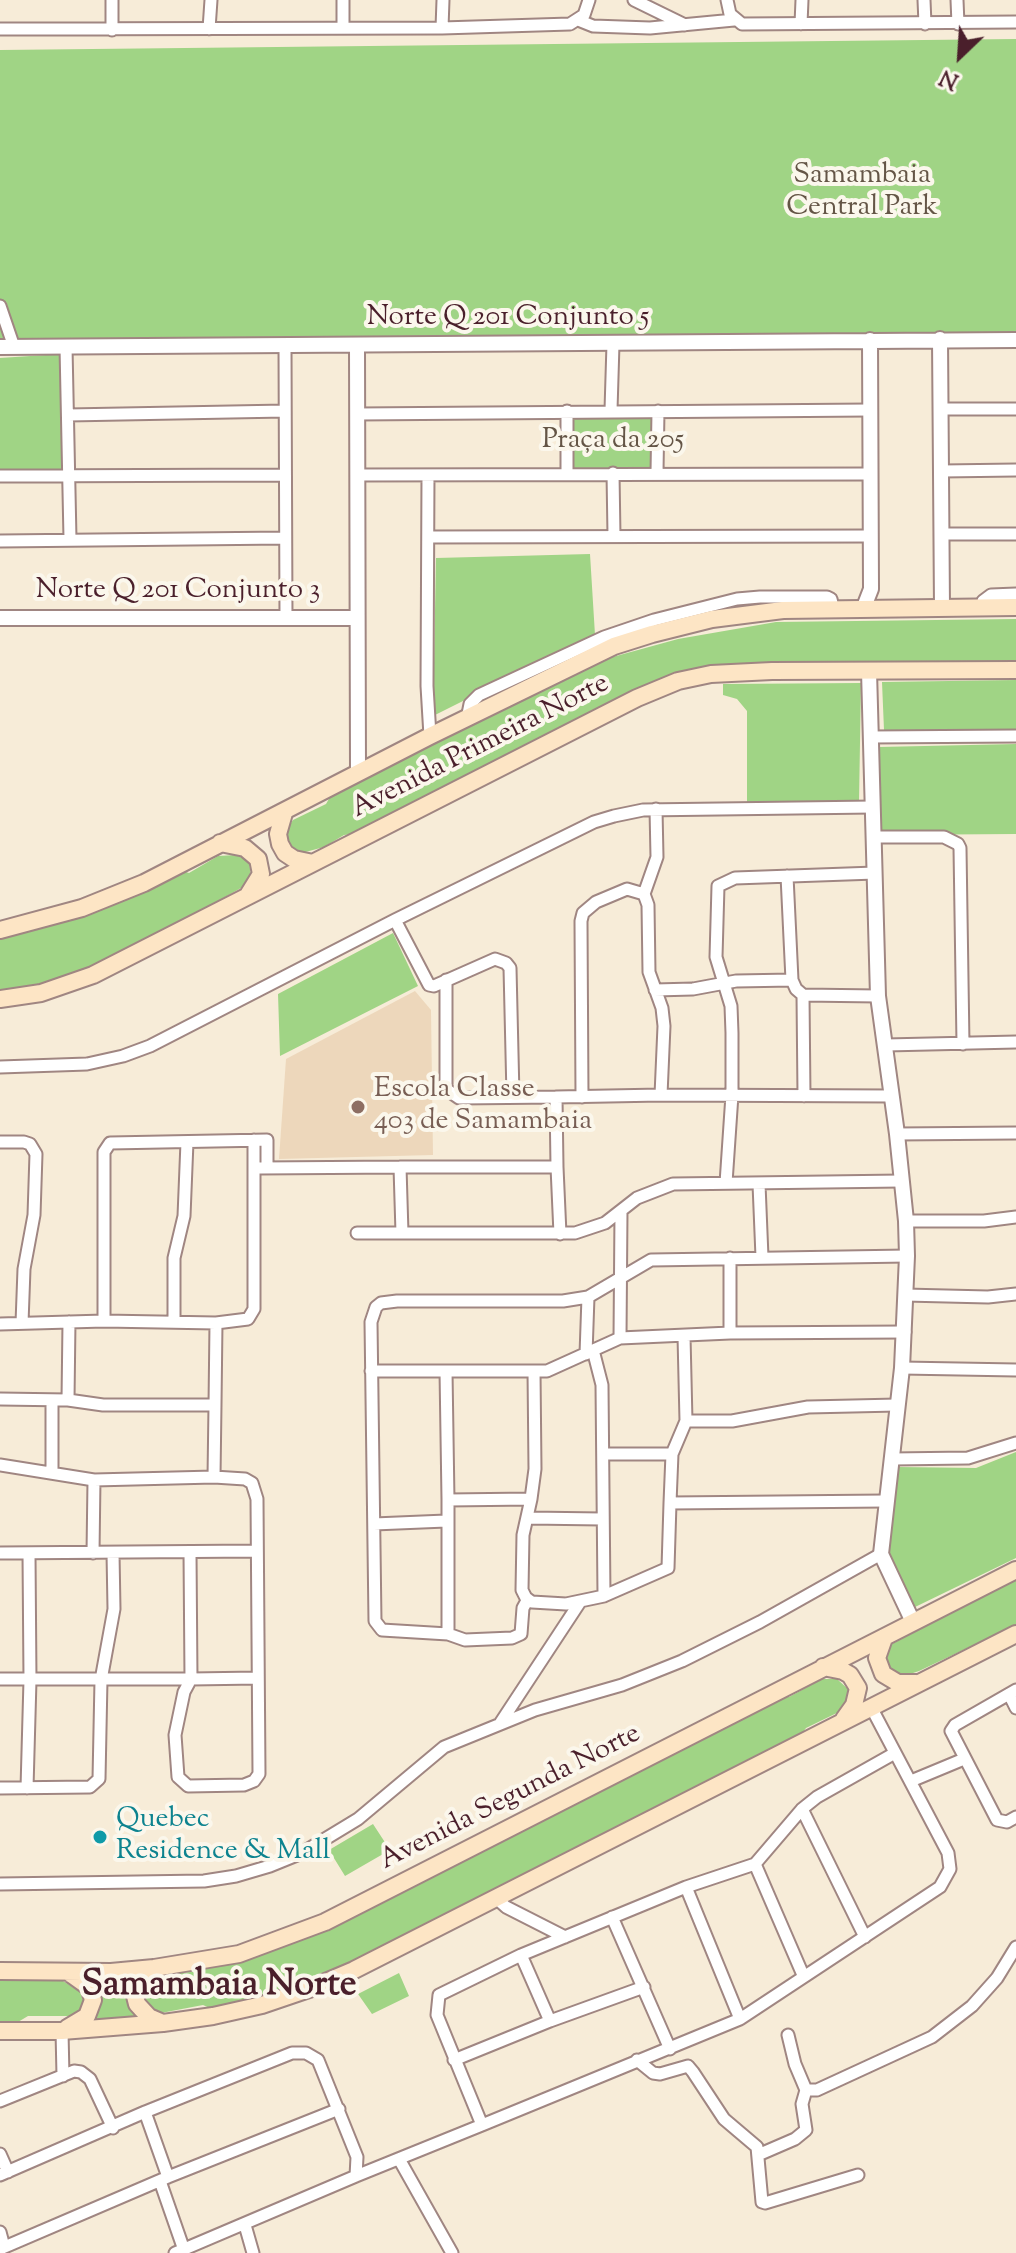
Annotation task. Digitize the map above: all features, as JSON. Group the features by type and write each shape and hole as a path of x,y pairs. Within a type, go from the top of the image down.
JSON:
{"main road":[{"name":"Avenida Primeira Norte","path":"0,930 82,908 144,883 430,736 614,646 712,619 783,610 1016,607"},
{"name":"Avenida Primeira Norte","path":"0,999 41,993 93,975 637,698 678,681 711,674 1016,670"},
{"path":"284,813 278,834 285,853 294,859 313,863"},
{"path":"220,843 245,848 258,859 261,874 247,896"},
{"name":"Avenida Segunda Norte","path":"0,1971 154,1968 239,1954 325,1922 1016,1570"},
{"path":"0,2031 62,2031 163,2023 262,2005 309,1989 354,1970 1016,1634"},
{"path":"884,1638 877,1658 883,1674 898,1683 920,1683"},
{"path":"823,1667 850,1675 858,1688 854,1705 843,1720"},
{"path":"154,1968 139,1981 135,1996 143,2011 163,2023"},
{"path":"62,2031 87,2016 93,2005 89,1987 67,1972"}],"street":[{"path":"112,0 112,30"},
{"path":"209,29 211,0"},
{"path":"343,0 343,28"},
{"path":"442,28 443,0"},
{"path":"0,29 442,28 570,24 584,15 589,0"},
{"path":"634,0 685,25"},
{"path":"727,0 734,20 751,25 1016,22"},
{"path":"801,24 802,0"},
{"path":"924,0 925,24"},
{"path":"957,0 958,24"},
{"path":"578,20 593,26 650,28 734,20"},
{"path":"0,306 7,347"},
{"path":"940,339 942,608"},
{"path":"864,607 871,589 870,340"},
{"name":"Norte Q 201 Conjunto 5","path":"7,347 1016,340"},
{"path":"611,410 613,344"},
{"path":"285,346 286,618"},
{"path":"357,346 358,773"},
{"path":"66,347 70,539"},
{"path":"941,409 1016,409"},
{"path":"358,414 870,410"},
{"path":"68,415 285,411"},
{"path":"567,411 567,474"},
{"path":"657,472 658,411"},
{"path":"942,471 1016,470"},
{"path":"358,475 657,472 870,474"},
{"path":"613,473 614,536"},
{"path":"0,476 285,475"},
{"path":"428,475 427,686 430,736"},
{"path":"942,534 1016,534"},
{"path":"428,537 870,536"},
{"path":"0,541 285,538"},
{"path":"871,589 883,608"},
{"path":"982,608 983,601 991,595 1016,594"},
{"name":"Norte Q 201 Conjunto 3","path":"0,618 356,618"},
{"path":"869,671 878,996 897,1134 907,1256 902,1368 881,1554 913,1622"},
{"path":"871,737 1016,736"},
{"path":"0,1067 87,1064 150,1046 594,822 628,812 656,809 873,807"},
{"path":"656,809 657,857 644,894 648,905 649,972 662,1008 664,1026 661,1095"},
{"path":"873,837 944,837 953,840 960,848 963,1044"},
{"path":"726,1183 732,1095 731,1006 716,957 718,886 735,878 875,873"},
{"path":"787,876 792,980 796,989 803,995 878,996"},
{"path":"582,1097 583,913 596,902 627,889 644,894"},
{"path":"395,920 426,982 434,986 495,959 510,968 513,1096"},
{"path":"446,980 446,1089 459,1098 892,1096"},
{"path":"655,990 693,989 736,981 792,980"},
{"path":"803,995 804,1096"},
{"path":"886,1045 1016,1042"},
{"path":"556,1097 560,1234"},
{"path":"897,1134 1016,1133"},
{"path":"0,1324 104,1321 216,1323 248,1319 254,1309 261,1167 254,1140 118,1141 106,1146 104,1321"},
{"path":"0,1142 30,1144 36,1154 34,1215 24,1269 22,1323"},
{"path":"174,1322 174,1258 184,1216 187,1142"},
{"path":"261,1167 557,1167"},
{"path":"400,1167 402,1233"},
{"path":"357,1233 560,1234 590,1229 621,1212 637,1198 673,1184 901,1181"},
{"path":"759,1184 762,1257"},
{"path":"620,1338 621,1212"},
{"path":"906,1221 984,1221 1016,1217"},
{"path":"528,1599 523,1608 521,1634 512,1638 465,1640 448,1634 382,1630 377,1625 371,1371 371,1322 376,1307 381,1303 480,1299 563,1301 588,1297 651,1260 907,1256"},
{"path":"730,1258 730,1333"},
{"path":"905,1295 988,1297 1016,1294"},
{"path":"588,1297 590,1352 602,1385 604,1596"},
{"path":"68,1400 69,1322"},
{"path":"214,1477 216,1323"},
{"path":"371,1371 534,1371 559,1367 620,1338 730,1333 905,1332"},
{"path":"534,1371 535,1469 529,1518 523,1535 522,1590 528,1599 542,1604 580,1602 604,1596 668,1568 672,1454 686,1421 684,1336"},
{"path":"902,1368 1016,1370"},
{"path":"446,1371 448,1634"},
{"path":"0,1399 68,1400 103,1405 215,1405"},
{"path":"52,1400 52,1473"},
{"path":"686,1421 732,1421 808,1407 897,1405"},
{"path":"892,1459 968,1458 1016,1443"},
{"path":"603,1454 672,1454"},
{"path":"0,1465 94,1480 214,1477 245,1479 252,1483 257,1499 259,1774 250,1784 188,1786 178,1777 175,1735 184,1692 191,1679 190,1552"},
{"path":"93,1553 94,1480"},
{"path":"448,1500 531,1499"},
{"path":"670,1503 885,1501"},
{"path":"529,1518 602,1519"},
{"path":"374,1524 446,1521"},
{"path":"0,1553 256,1551"},
{"path":"0,1788 90,1787 99,1779 101,1680 114,1609 113,1553"},
{"path":"27,1788 29,1554"},
{"path":"0,1884 204,1881 270,1866 302,1853 358,1819 444,1747 501,1723 622,1685 682,1661 881,1554"},
{"path":"501,1723 580,1602"},
{"path":"0,1679 258,1678"},
{"path":"1016,1708 1012,1692 952,1728 964,1759 997,1820 1007,1822 1016,1817"},
{"path":"145,2112 164,2179 179,2251 740,2019 940,1887 949,1873 948,1853 871,1707"},
{"path":"482,2125 437,2015 439,1995 521,1955 612,1917 686,1887 755,1864 802,1809 817,1797 895,1753"},
{"path":"911,1781 964,1759"},
{"path":"802,1809 865,1937"},
{"path":"755,1864 803,1975"},
{"path":"686,1887 740,2019"},
{"path":"496,1898 506,1907 565,1937"},
{"path":"612,1917 670,2049"},
{"path":"806,2090 817,2090 932,2037 972,2006 997,1978 1016,1947"},
{"path":"521,1955 550,2021"},
{"path":"454,2060 644,1987"},
{"path":"62,2031 63,2076"},
{"path":"758,2155 805,2132 802,2104 806,2090 788,2035"},
{"path":"0,2154 4,2173 145,2112 300,2052 318,2060 357,2157 356,2176"},
{"path":"637,2060 653,2073 660,2074 688,2066 724,2119 754,2143 762,2202 858,2175"},
{"path":"0,2101 74,2071 90,2079 113,2128"},
{"path":"0,2232 2,2248 339,2109"},
{"path":"399,2159 452,2253"},
{"path":"245,2225 253,2253"}],"shaded area":[{"name":"Escola Classe 403 de Samambaia","path":"415,991 431,1010 433,1155 279,1159 286,1059"}],"green space":[{"name":"Samambaia Central Park","path":"1016,39 1016,345 0,350 0,50"},
{"path":"61,354 62,473 0,472 0,358"},
{"name":"Praça da 205","path":"663,405 662,476 563,480 564,407"},
{"path":"590,554 595,635 433,716 436,558"},
{"path":"1016,619 1016,665 691,670 362,833 344,835 324,847 298,854 286,844 284,833 293,820 326,804 330,797 609,658 678,639 776,622"},
{"path":"1016,680 1016,731 884,730 882,682"},
{"path":"861,683 859,802 747,807 747,711 737,699 723,695 723,684"},
{"path":"1016,744 1016,834 881,835 879,747"},
{"path":"236,855 249,861 251,877 241,888 87,975 0,994 0,938 81,915 177,869 189,873 218,856"},
{"path":"393,933 418,986 280,1056 278,994"},
{"path":"1016,1452 1016,1558 913,1608 886,1553 898,1467 976,1468"},
{"path":"1016,1579 1016,1625 898,1678 883,1661 888,1646"},
{"path":"822,1679 837,1679 848,1689 845,1709 806,1728 800,1736 326,1976 254,2000 212,2009 203,2005 161,2013 150,2010 143,2003 141,1992 154,1976 199,1971 207,1964 240,1957 780,1695 789,1697"},
{"path":"373,1824 390,1850 345,1876 329,1850"},
{"path":"399,1973 409,1996 372,2014 358,1994"},
{"path":"137,1977 129,2003 138,2020 87,2023 92,1979"},
{"path":"0,1980 63,1981 80,1992 85,2005 79,2016 28,2016 18,2022 0,2023"}],"place":[{"name":"Escola Classe 403 de Samambaia","path":"358,1107"},
{"name":"Quebec Residence & Mall","path":"100,1837"}],"district":[{"name":"Samambaia Norte","path":"219,1988"}]}
